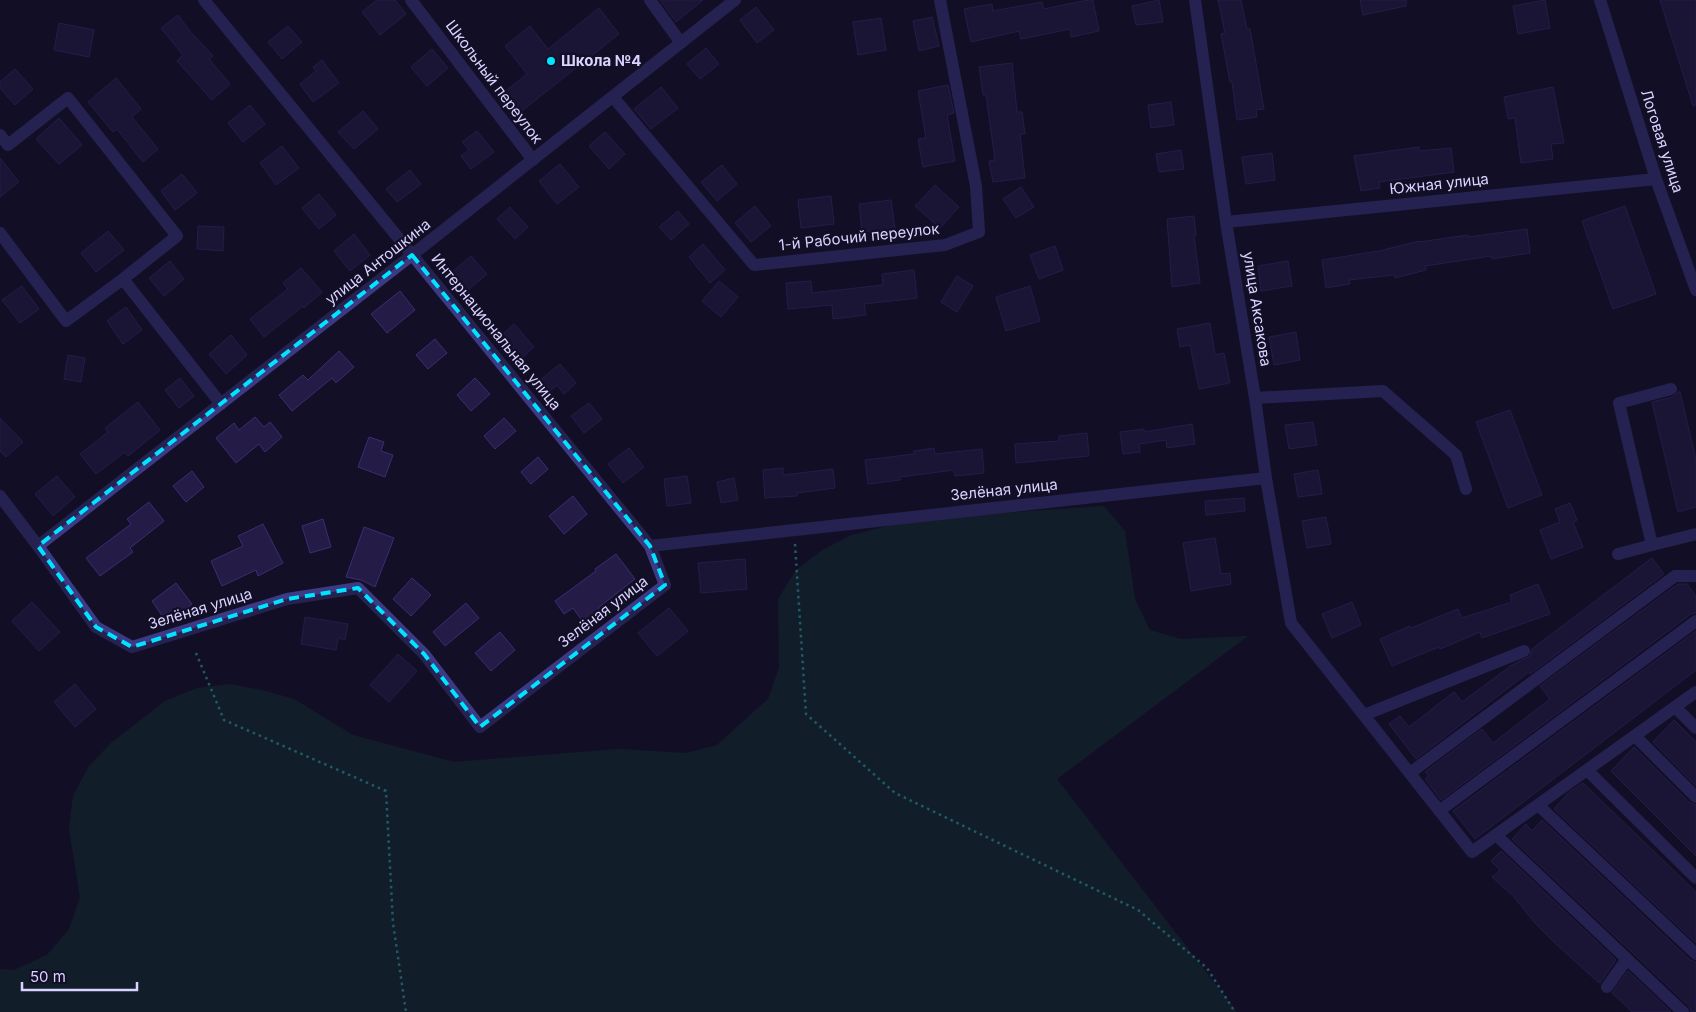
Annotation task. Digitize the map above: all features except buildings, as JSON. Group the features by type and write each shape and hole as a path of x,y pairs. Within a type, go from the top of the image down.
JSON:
{"street":[{"name":"Интернациональная улица","path":"204,0 650,546"},
{"name":"Школьный переулок","path":"412,0 533,160"},
{"path":"650,0 681,43"},
{"name":"улица Антошкина","path":"38,546 222,404 735,0"},
{"name":"1-й Рабочий переулок","path":"613,97 754,265 945,246 979,232 976,186 940,0"},
{"name":"улица Аксакова","path":"1195,0 1226,222 1291,623 1364,714"},
{"name":"Логовая улица","path":"1600,0 1656,179 1696,290"},
{"path":"0,233 66,321 177,236 68,98 3,144"},
{"name":"Южная улица","path":"1226,222 1656,179"},
{"path":"123,279 222,404"},
{"path":"1652,545 1619,403 1671,389"},
{"path":"1255,398 1383,391 1456,455 1466,489"},
{"name":"Зелёная улица","path":"38,546 96,628 132,647 287,600 358,588 424,654 480,727 664,585 650,546 1266,478"},
{"path":"0,496 38,546"},
{"path":"1618,554 1696,534"},
{"path":"1410,773 1675,576 1696,576"},
{"path":"1439,811 1696,621"},
{"path":"1524,651 1364,714 1472,852 1696,692"},
{"path":"1675,707 1696,728"},
{"path":"1635,736 1696,797"},
{"path":"1587,770 1696,878"},
{"path":"1538,805 1696,954"},
{"path":"1496,835 1683,1012"},
{"path":"1607,987 1627,959"}],"path":[{"path":"794,530 806,714 895,793 1138,910 1207,968 1235,1012"},
{"path":"196,653 224,720 386,791 393,923 406,1012"}],"highlighted area":[{"path":"412,255 650,546 665,585 480,727 424,654 358,588 287,599 132,647 96,627 38,546"}],"green space":[{"path":"1104,506 1125,531 1135,599 1150,630 1181,639 1248,636 1057,779 1237,1012 0,1012 0,969 14,970 47,955 69,929 80,898 69,829 73,796 89,766 111,743 165,701 197,688 230,684 262,690 294,699 353,735 454,762 619,749 686,753 717,745 768,699 779,668 778,599 796,570 821,551 851,535 916,519"}],"place":[{"name":"Школа №4","path":"551,61"}]}
